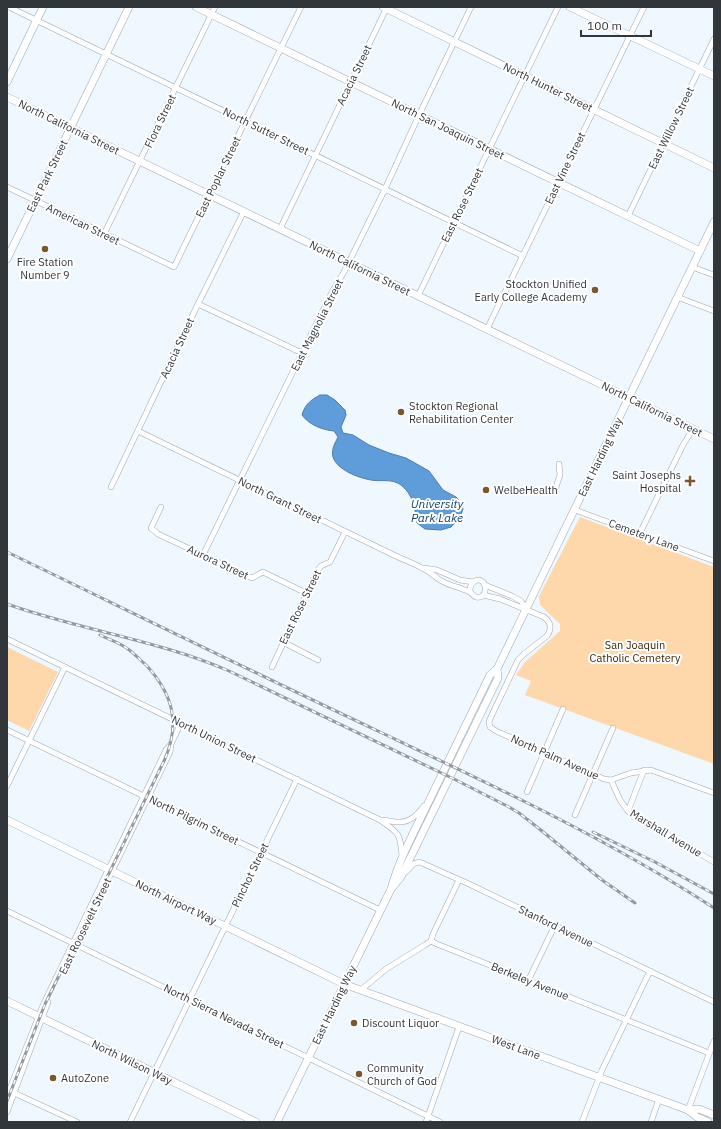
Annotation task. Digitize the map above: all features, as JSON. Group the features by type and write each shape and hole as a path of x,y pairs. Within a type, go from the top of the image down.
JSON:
{"street":[{"name":"North Sutter Street","path":"9,7 523,256"},
{"path":"7,82 44,7"},
{"name":"East Park Street","path":"7,259 129,7"},
{"name":"North San Joaquin Street","path":"196,7 700,251"},
{"name":"Flora Street","path":"104,234 215,7"},
{"name":"East Poplar Street","path":"159,261 174,267 301,7"},
{"name":"East Magnolia Street","path":"203,555 330,295 344,272 385,189 418,115 471,7"},
{"name":"East Rose Street","path":"418,296 558,7"},
{"path":"570,7 714,76"},
{"name":"East Vine Street","path":"487,329 644,7"},
{"name":"North Hunter Street","path":"385,8 714,168"},
{"name":"Acacia Street","path":"280,229 385,8"},
{"name":"East Willow Street","path":"628,216 714,39"},
{"name":"North California Street","path":"7,97 714,439"},
{"name":"American Street","path":"7,187 159,261"},
{"name":"Acacia Street","path":"111,486 244,211"},
{"name":"East Harding Way","path":"277,1122 391,889 402,856 490,675 497,669 527,610 714,222"},
{"path":"692,267 714,275"},
{"path":"677,297 714,311"},
{"path":"198,304 302,353"},
{"path":"640,534 683,445 693,429"},
{"name":"North Grant Street","path":"138,431 345,532 423,568 442,581 470,592 474,596 477,597 483,595 500,599 527,610"},
{"path":"556,487 560,475 559,464"},
{"name":"Aurora Street","path":"161,507 151,528 163,536 252,578 263,572 306,593"},
{"name":"Cemetery Lane","path":"575,510 714,561"},
{"name":"East Rose Street","path":"272,667 319,567 330,562 345,532"},
{"name":"North Grant Street","path":"423,568 437,570 460,580 473,582 480,581 485,585 521,601 527,610"},
{"path":"470,592 470,587 473,582"},
{"path":"483,595 486,589 485,585"},
{"name":"North Palm Avenue","path":"527,610 547,619 550,625 550,633 518,660 490,719 490,726 496,731 593,774 611,780 631,773 644,770 653,770 714,793"},
{"name":"North Union Street","path":"7,639 380,820 395,831 401,839 402,856"},
{"path":"284,642 318,660"},
{"path":"7,786 65,667"},
{"name":"East Harding Way","path":"391,889 401,877 498,678 497,669"},
{"path":"527,792 563,709"},
{"name":"East Roosevelt Street","path":"7,1112 12,1092 40,1018 146,797 166,750 171,744 181,723"},
{"path":"575,815 613,728"},
{"name":"North Pilgrim Street","path":"7,730 380,910"},
{"path":"628,811 644,770"},
{"name":"Pinchot Street","path":"130,1122 297,779"},
{"name":"Marshall Avenue","path":"611,780 620,800 634,817 714,862"},
{"path":"380,820 406,822 417,815 431,798"},
{"name":"North Airport Way","path":"7,820 344,984"},
{"name":"Stanford Avenue","path":"401,877 413,864 419,862 555,925 714,1002"},
{"path":"361,990 386,969 431,941 459,880"},
{"name":"North Sierra Nevada Street","path":"7,911 440,1122"},
{"path":"528,981 555,925"},
{"name":"Berkeley Avenue","path":"431,941 709,1053"},
{"path":"582,1122 599,1077 650,971"},
{"name":"West Lane","path":"344,984 659,1099 688,1110 697,1117 708,1122"},
{"name":"North Wilson Way","path":"7,1001 256,1122"},
{"path":"426,1122 459,1027"},
{"path":"688,1110 714,1040"},
{"path":"12,1092 77,1122"},
{"name":"East Roosevelt Street","path":"7,1096 12,1092"},
{"path":"651,1122 659,1099"},
{"name":"West Lane","path":"688,1110 699,1109 714,1115"}],"green space":[{"name":"San Joaquin Catholic Cemetery","path":"580,517 714,567 714,764 525,695 531,681 516,675 525,662 560,631 560,624 540,605 539,596"},
{"path":"7,647 58,672 29,731 7,720"}],"water":[{"name":"University Park Lake","path":"320,395 327,395 335,400 345,410 346,415 341,427 343,433 353,435 369,445 406,458 429,471 443,490 456,497 461,502 463,509 460,517 451,527 441,530 425,529 417,523 411,497 401,485 394,482 366,479 349,473 335,462 333,452 338,437 334,431 308,422 302,415 309,403"}],"railway":[{"path":"7,552 550,814 633,859 714,908"},
{"path":"7,604 62,621 175,651 229,671 509,807 537,827 602,880 635,903"},
{"path":"7,1101 45,1004 164,761 172,734 172,710 163,687 146,665 133,653 100,635"},
{"path":"593,832 655,862 714,894"}],"place":[{"name":"Fire Station Number 9","path":"45,249"},
{"name":"Stockton Unified Early College Academy","path":"595,290"},
{"name":"Stockton Regional Rehabilitation Center","path":"401,412"},
{"name":"Saint Josephs Hospital","path":"690,481"},
{"name":"WelbeHealth","path":"486,490"},
{"name":"Discount Liquor","path":"354,1023"},
{"name":"Community Church of God","path":"359,1074"},
{"name":"AutoZone","path":"53,1078"}]}
